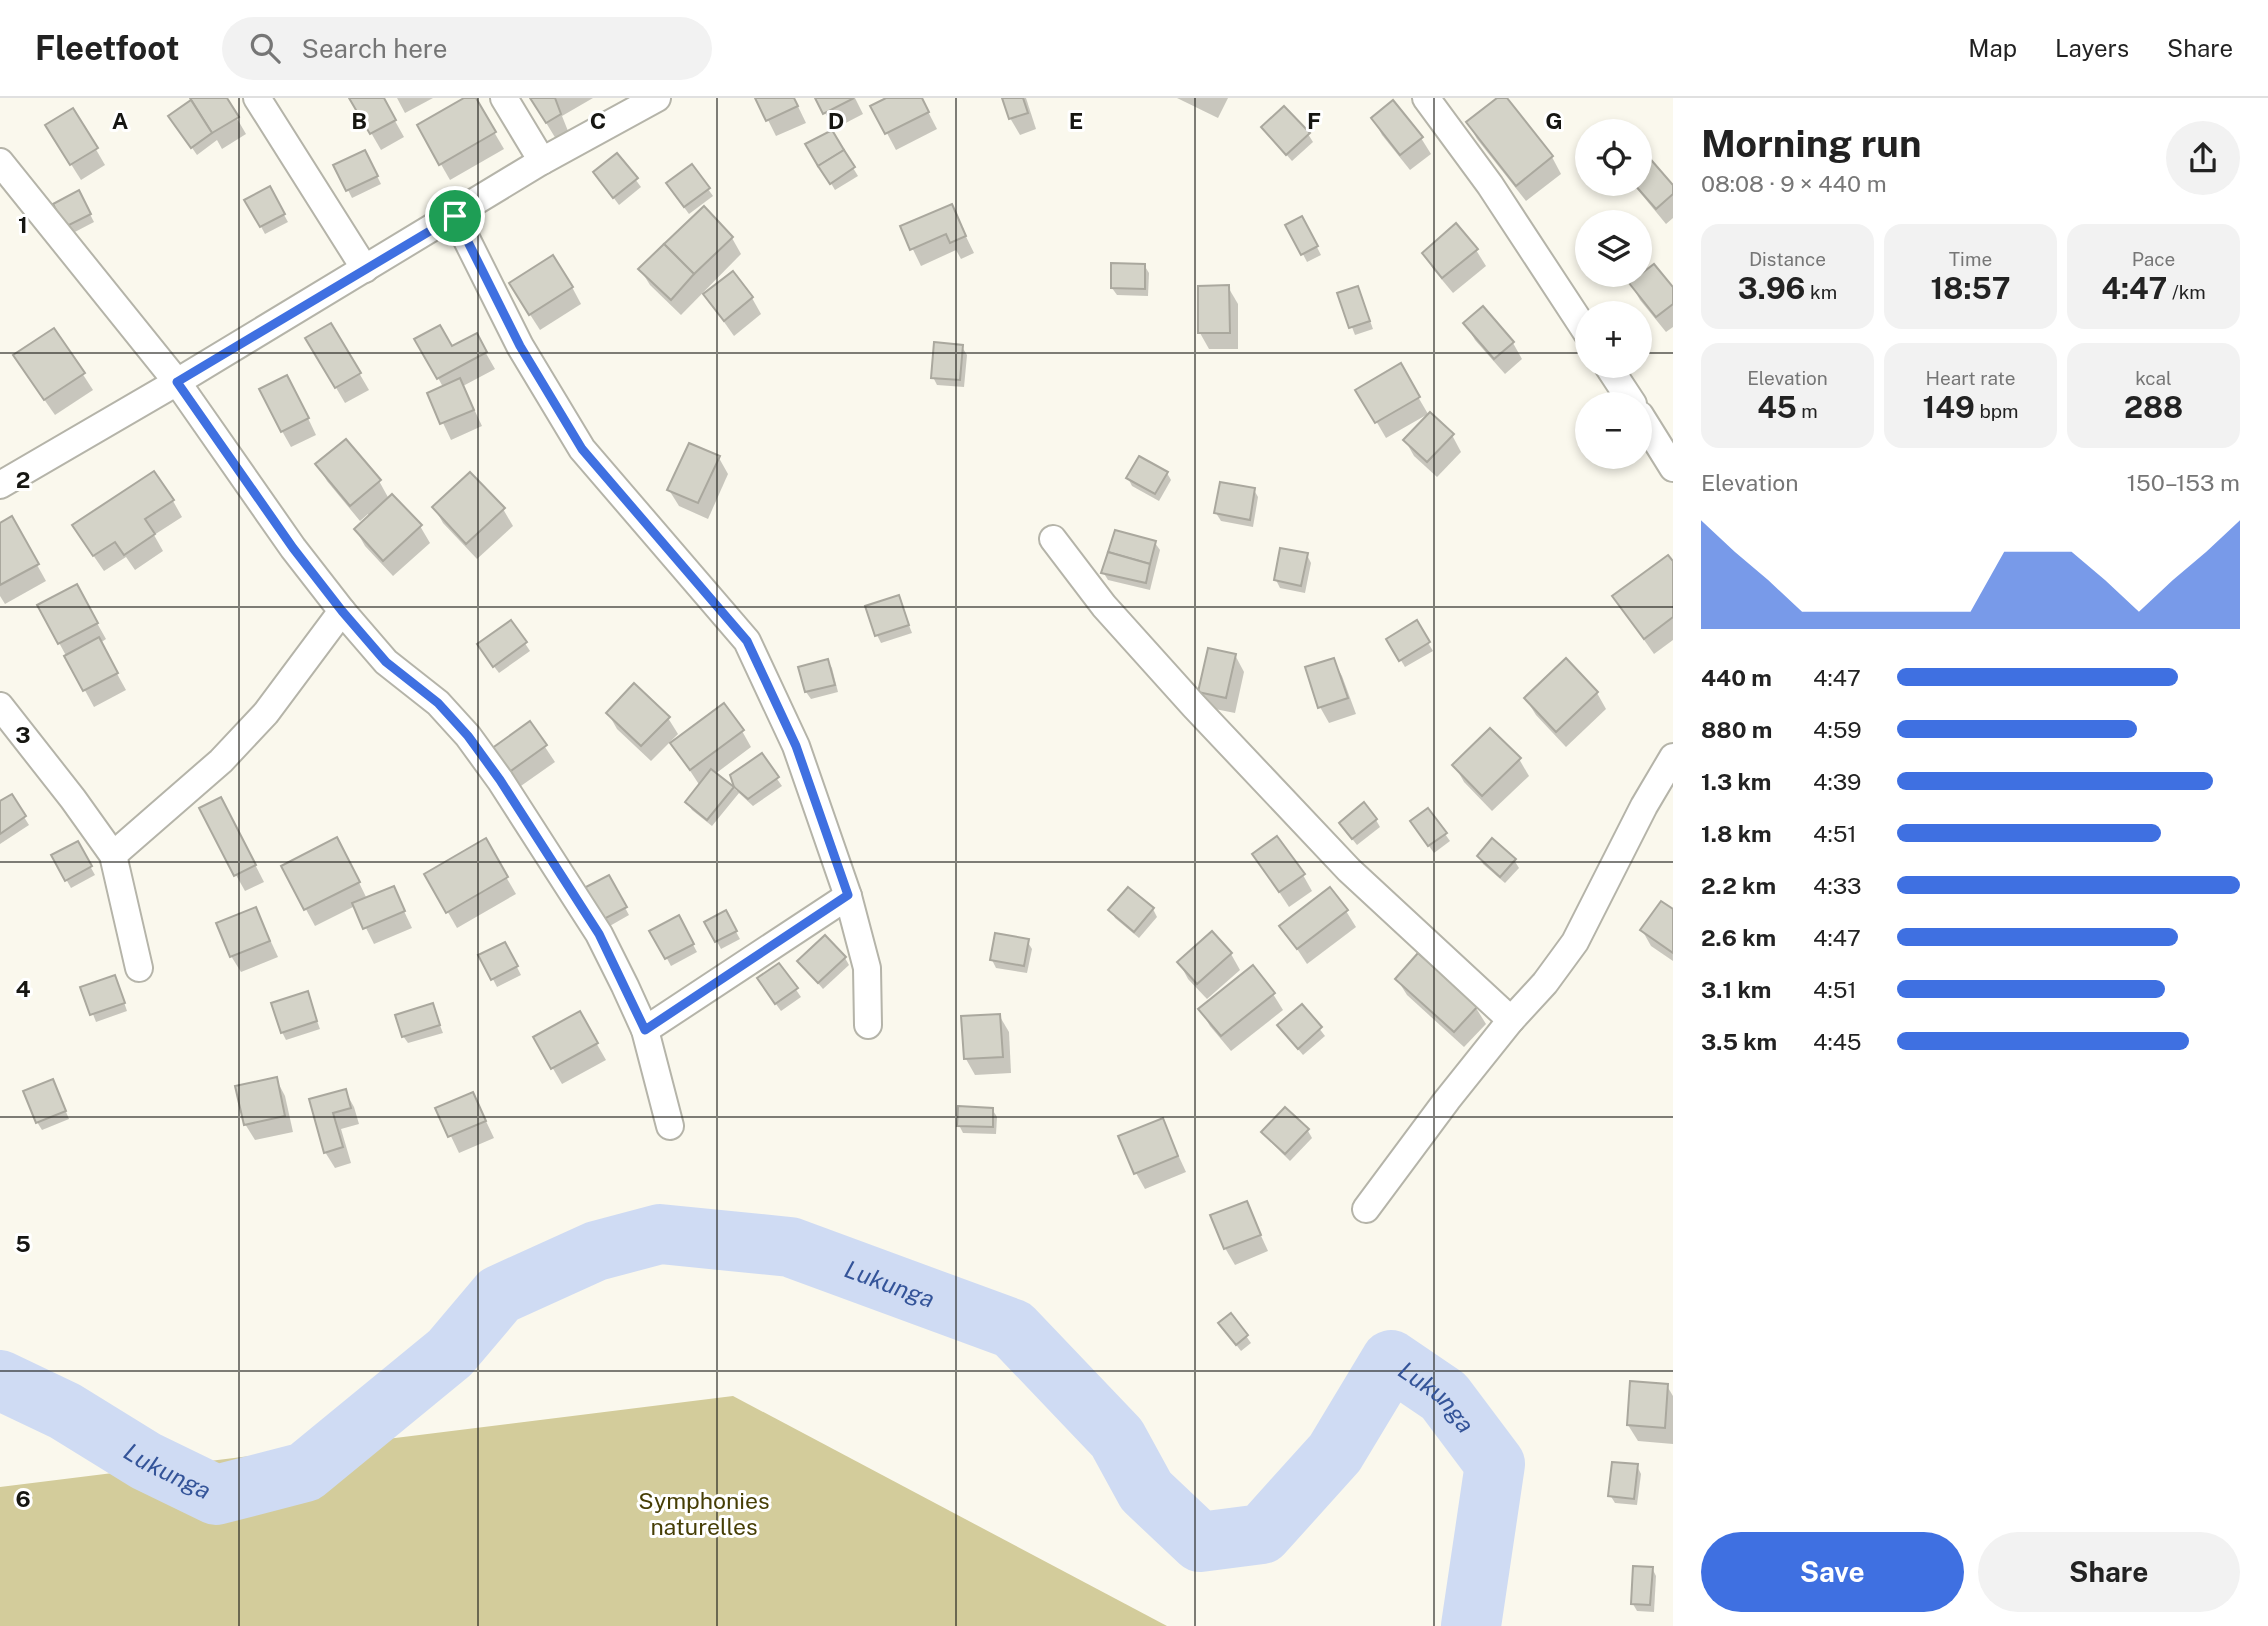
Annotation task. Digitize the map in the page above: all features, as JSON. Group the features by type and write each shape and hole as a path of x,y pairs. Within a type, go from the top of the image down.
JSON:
{"street":[{"path":"257,98 365,269"},
{"path":"504,98 542,161"},
{"path":"0,485 455,216 542,161 657,98"},
{"path":"1426,98 1490,185 1575,315"},
{"path":"0,162 177,382 293,548 342,611 386,662 438,703 468,736 500,780 599,934 645,1030 670,1126"},
{"path":"455,216 520,346 582,449 747,641 796,746 848,895 867,968 868,1025"},
{"path":"1652,434 1673,468"},
{"path":"1053,539 1113,616 1349,870 1511,1020"},
{"path":"113,855 221,761 266,713 342,611"},
{"path":"0,706 113,855 139,968"},
{"path":"1366,1209 1447,1100 1511,1020 1545,984 1575,942 1644,806 1673,757"},
{"path":"645,1030 848,895"}],"green space":[{"name":"Symphonies naturelles","path":"733,1396 1167,1626 0,1626 0,1487"}],"building":[{"path":"190,98 227,98 239,117 212,133"},
{"path":"349,98 384,98 396,120 370,134"},
{"path":"464,98 476,98 496,132 439,165 417,125"},
{"path":"530,98 555,98 561,114 546,123"},
{"path":"755,98 794,98 798,106 766,121"},
{"path":"815,98 854,98 823,114"},
{"path":"886,98 922,98 929,112 885,134 870,106"},
{"path":"1002,98 1023,98 1028,113 1009,119"},
{"path":"1497,98 1507,98 1553,156 1516,186 1466,122"},
{"path":"191,100 212,133 191,148 168,116"},
{"path":"1393,100 1423,137 1400,155 1371,118"},
{"path":"1284,106 1310,133 1286,155 1261,127"},
{"path":"73,108 98,148 70,165 45,125"},
{"path":"832,130 844,150 818,166 805,144"},
{"path":"365,150 378,176 346,191 333,165"},
{"path":"844,150 855,167 830,184 818,166"},
{"path":"617,153 638,178 613,198 593,172"},
{"path":"1652,161 1673,185 1673,194 1656,209 1645,196 1652,196"},
{"path":"692,164 710,188 684,207 666,183"},
{"path":"270,186 285,214 260,227 244,200"},
{"path":"79,190 91,214 65,227 53,204"},
{"path":"952,204 966,236 950,243 946,234 910,250 900,226"},
{"path":"704,206 733,237 694,274 664,244"},
{"path":"1302,216 1318,246 1301,255 1285,225"},
{"path":"1456,223 1478,249 1442,278 1422,253"},
{"path":"664,244 694,274 671,300 638,269"},
{"path":"553,255 573,287 529,315 509,283"},
{"path":"1111,263 1145,264 1145,289 1111,288"},
{"path":"1654,264 1673,287 1673,304 1656,317 1652,312 1652,301 1643,301 1632,287 1652,287"},
{"path":"733,271 753,297 724,321 703,294"},
{"path":"1229,285 1230,333 1198,333 1198,286"},
{"path":"1358,286 1370,321 1349,328 1337,293"},
{"path":"1483,306 1514,342 1494,359 1463,323"},
{"path":"331,323 361,373 335,388 305,338"},
{"path":"440,325 452,346 477,333 487,352 437,379 414,339"},
{"path":"54,328 85,373 44,400 13,355"},
{"path":"934,342 963,345 960,380 931,378"},
{"path":"1401,363 1420,397 1375,423 1355,390"},
{"path":"287,375 309,418 281,432 259,389"},
{"path":"460,378 474,410 440,424 427,393"},
{"path":"1430,412 1454,434 1427,462 1403,440"},
{"path":"346,439 381,480 350,506 315,464"},
{"path":"689,443 720,456 698,503 667,490"},
{"path":"1139,456 1168,472 1155,494 1126,478"},
{"path":"154,471 174,500 145,519 155,534 124,555 115,542 93,556 72,525"},
{"path":"470,472 505,508 466,544 432,507"},
{"path":"1220,482 1255,488 1250,520 1214,513"},
{"path":"392,494 422,525 383,561 354,529"},
{"path":"12,516 39,564 0,585 0,523"},
{"path":"1115,530 1156,541 1150,564 1108,552"},
{"path":"1280,548 1308,553 1301,586 1274,580"},
{"path":"1108,552 1150,564 1146,583 1101,573"},
{"path":"1668,555 1673,561 1673,617 1644,639 1612,596"},
{"path":"77,584 98,623 58,644 37,605"},
{"path":"899,595 909,625 875,636 865,606"},
{"path":"511,620 527,642 493,667 477,644"},
{"path":"1417,620 1430,642 1399,661 1386,639"},
{"path":"99,637 118,673 83,691 64,656"},
{"path":"1208,648 1236,654 1226,698 1198,692"},
{"path":"1334,658 1348,698 1318,708 1305,667"},
{"path":"1566,658 1598,692 1556,732 1524,698"},
{"path":"828,659 835,685 805,692 798,667"},
{"path":"634,683 670,717 641,746 606,713"},
{"path":"724,703 744,730 690,770 670,743"},
{"path":"530,721 547,745 508,773 491,749"},
{"path":"1490,728 1521,758 1482,796 1452,765"},
{"path":"762,753 779,777 748,799 734,787 730,775"},
{"path":"711,769 734,787 707,820 685,802"},
{"path":"12,794 26,816 0,834 0,801"},
{"path":"221,797 256,865 234,876 199,808"},
{"path":"1364,802 1377,819 1352,839 1339,823"},
{"path":"1428,808 1447,833 1428,846 1410,821"},
{"path":"1277,836 1305,874 1279,892 1252,854"},
{"path":"337,837 360,882 304,910 281,866"},
{"path":"486,838 508,877 446,913 424,874"},
{"path":"1492,838 1516,859 1500,877 1477,856"},
{"path":"78,841 92,866 65,881 51,855"},
{"path":"609,875 627,907 602,920 584,888"},
{"path":"394,886 405,911 363,929 352,903"},
{"path":"1128,887 1154,908 1134,932 1108,910"},
{"path":"1330,887 1348,910 1297,949 1279,926"},
{"path":"1661,901 1673,909 1673,953 1640,930"},
{"path":"256,907 270,941 230,957 216,923"},
{"path":"726,910 737,931 715,942 704,922"},
{"path":"679,915 694,944 665,959 649,931"},
{"path":"1212,931 1232,953 1197,984 1177,962"},
{"path":"995,933 1029,939 1024,966 990,960"},
{"path":"825,935 846,957 818,983 797,961"},
{"path":"505,942 518,966 491,980 478,955"},
{"path":"1418,953 1478,1006 1454,1032 1395,979"},
{"path":"779,963 798,988 775,1004 757,978"},
{"path":"1253,965 1275,993 1221,1036 1198,1009"},
{"path":"115,975 125,1003 90,1015 80,987"},
{"path":"308,991 317,1021 281,1033 271,1003"},
{"path":"433,1003 440,1025 402,1037 395,1015"},
{"path":"1302,1004 1322,1027 1298,1049 1277,1025"},
{"path":"580,1011 598,1043 551,1069 533,1037"},
{"path":"1000,1014 1003,1057 964,1059 961,1016"},
{"path":"277,1077 285,1116 244,1125 235,1086"},
{"path":"53,1079 66,1111 36,1123 23,1091"},
{"path":"346,1089 351,1108 333,1113 343,1147 324,1153 309,1099"},
{"path":"473,1092 486,1121 448,1137 435,1108"},
{"path":"958,1106 993,1108 993,1127 957,1126"},
{"path":"1285,1107 1309,1129 1285,1154 1261,1132"},
{"path":"1163,1118 1178,1156 1134,1174 1118,1136"},
{"path":"1247,1201 1261,1235 1224,1249 1210,1215"},
{"path":"1231,1313 1248,1335 1236,1345 1218,1323"},
{"path":"1630,1381 1668,1384 1665,1428 1627,1425"},
{"path":"1612,1462 1638,1464 1634,1499 1608,1496"},
{"path":"1633,1566 1653,1567 1650,1605 1631,1604"}],"waterway":[{"name":"Lukunga","path":"0,1380 65,1411 146,1461 216,1495 305,1472 450,1353 499,1295 596,1251 660,1234 790,1247 1013,1329 1117,1438 1146,1491 1200,1542 1262,1534 1335,1453 1391,1360 1444,1396 1495,1464 1471,1626"}],"route":[{"path":"455,216 520,346 582,449 747,641 796,746 848,895 645,1030 599,934 500,780 468,736 438,703 386,662 342,611 293,548 177,382 455,216"}]}
